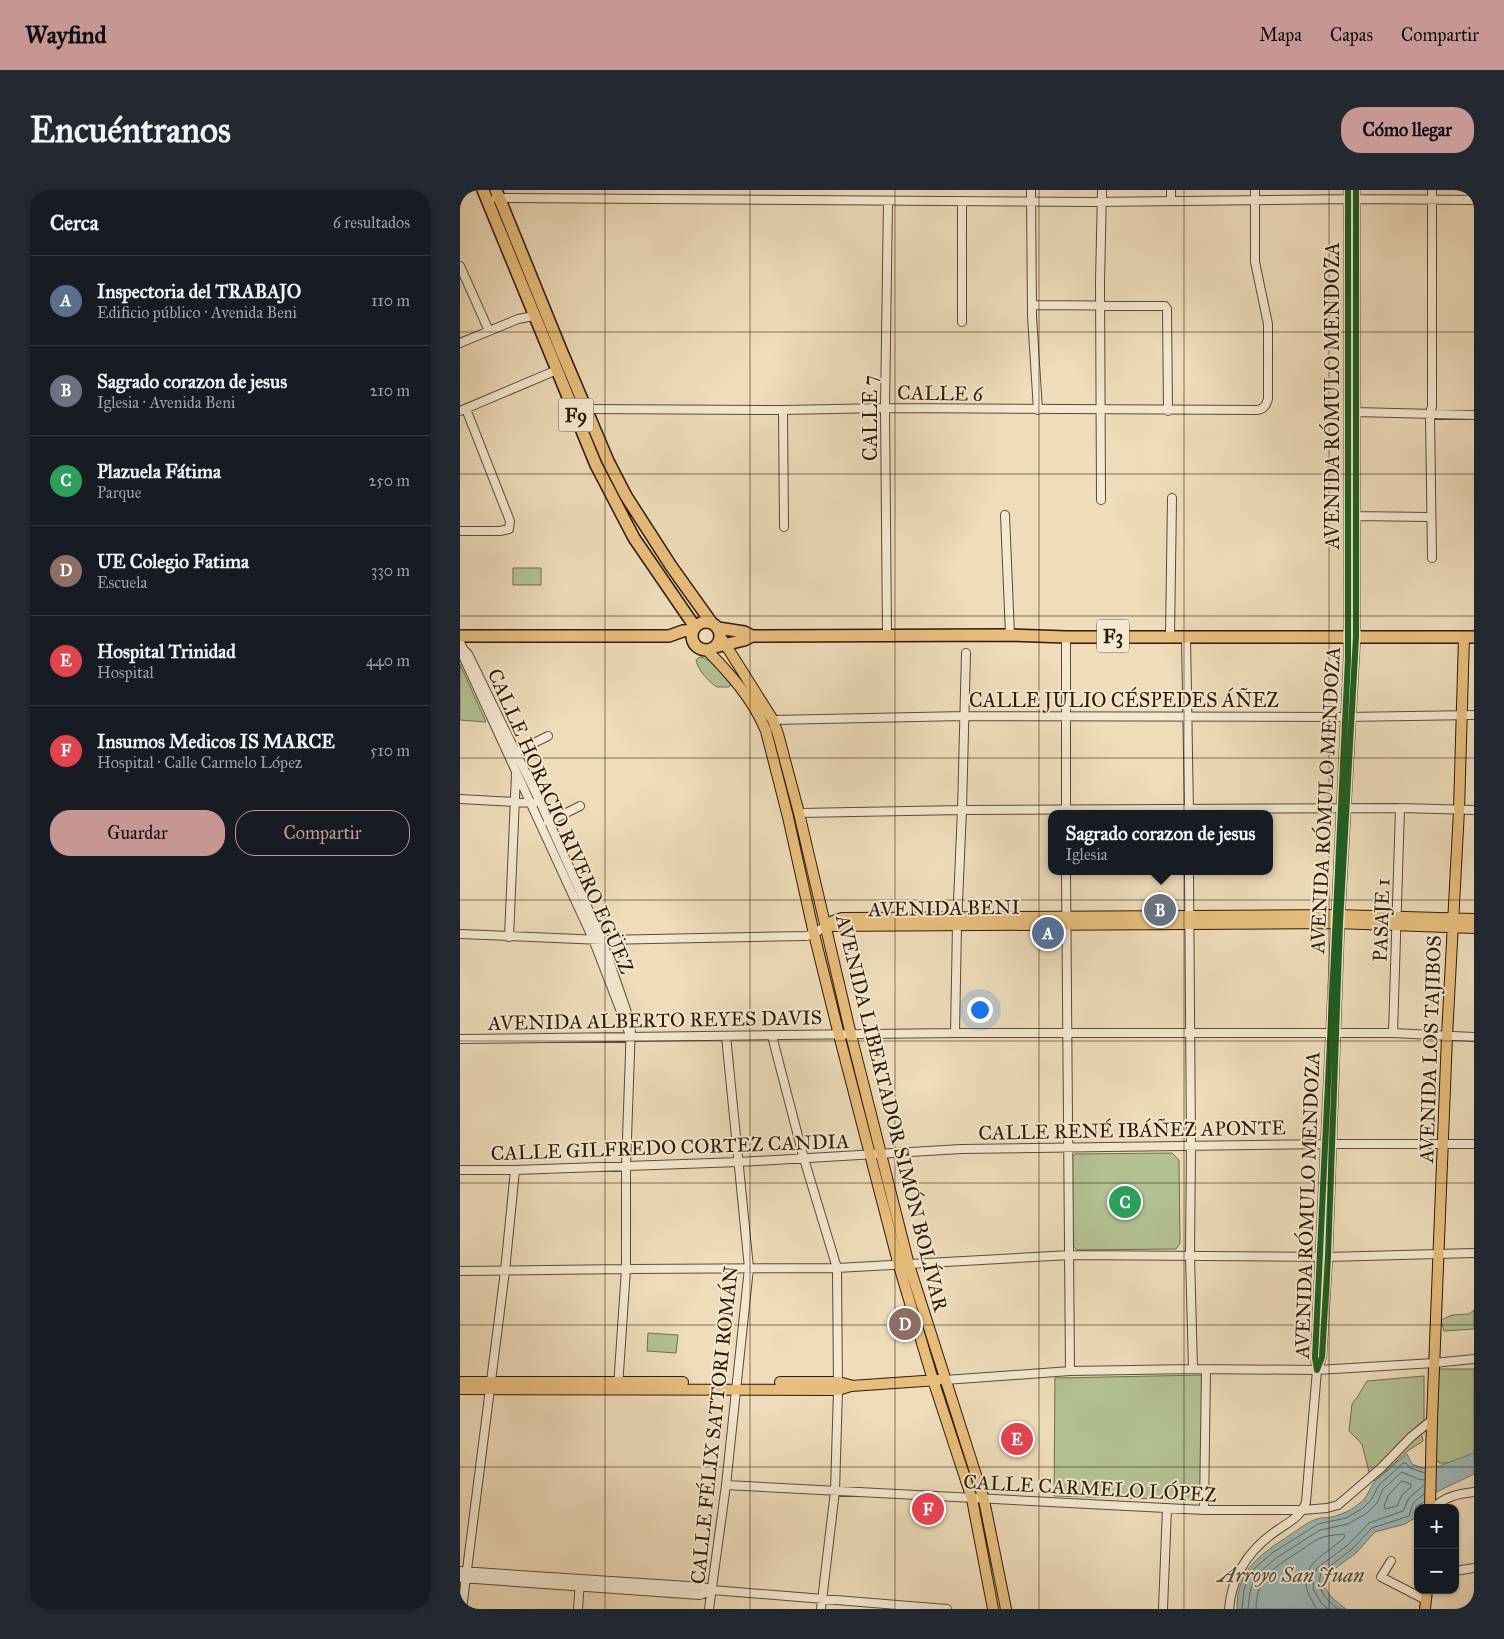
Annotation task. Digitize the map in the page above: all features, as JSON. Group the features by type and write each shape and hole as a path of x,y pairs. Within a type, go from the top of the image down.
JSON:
{"highway":[{"name":"F9","path":"485,194 596,465 634,538 680,605 694,633 698,647 716,638 626,496 586,409 498,194"},
{"path":"669,636 679,626 680,605"},
{"path":"460,636 669,636 682,631 694,633 702,622 716,638"},
{"name":"F3","path":"716,638 744,632 752,636"},
{"name":"F3","path":"716,638 744,640 752,636 887,635 1469,637"}],"main road":[{"name":"AVENIDA LOS TAJIBOS","path":"1431,1504 1432,1420 1447,1036 1462,715 1469,637"},
{"name":"AVENIDA LIBERTADOR SIMÓN BOLÍVAR","path":"716,638 773,720 778,734 799,813 851,1035 876,1154 933,1380 972,1498 993,1609"},
{"name":"AVENIDA LIBERTADOR SIMÓN BOLÍVAR","path":"716,638 718,660 744,691 766,731 839,1035 876,1154"},
{"name":"AVENIDA BENI","path":"825,926 842,918 958,922 1338,919 1453,923 1474,928"},
{"name":"AVENIDA BENI","path":"1453,923 1474,919"},
{"name":"AVENIDA LIBERTADOR SIMÓN BOLÍVAR","path":"904,1265 945,1380 984,1500 1006,1609"},
{"path":"460,1382 491,1385 851,1386 945,1380"},
{"path":"460,1389 491,1385"}],"street":[{"path":"1031,190 1032,305 1038,410"},
{"path":"1101,500 1102,190"},
{"path":"1171,190 1171,201"},
{"path":"1255,190 1255,200"},
{"name":"AVENIDA RÓMULO MENDOZA","path":"1303,1510 1306,1502 1317,1370 1315,1358 1324,1257 1352,637 1348,190"},
{"name":"AVENIDA RÓMULO MENDOZA","path":"1352,516 1356,412 1356,190"},
{"path":"1432,190 1432,406 1430,414 1432,558"},
{"path":"485,194 1102,202 1356,199 1474,200"},
{"name":"CALLE 7","path":"887,635 885,408 888,200"},
{"name":"CALLE 6","path":"586,409 783,410 885,408 1168,411 1262,409 1266,406 1268,399 1268,324 1255,262 1255,200"},
{"path":"962,201 962,322"},
{"path":"460,266 462,275 489,331"},
{"path":"1032,305 1165,306 1168,309 1168,411"},
{"path":"460,343 518,320 534,316"},
{"path":"460,531 500,531 509,528 510,521 463,410 557,370"},
{"path":"783,410 784,527"},
{"path":"1356,412 1474,415"},
{"path":"1170,636 1172,498"},
{"path":"1005,515 1010,635"},
{"path":"1352,516 1430,517"},
{"path":"1186,636 1189,810"},
{"path":"1066,637 1066,810"},
{"name":"CALLE HORACIO RIVERO EGÜEZ","path":"461,647 468,654 516,752 520,771 531,803 593,939 631,1037"},
{"name":"CALLE HORACIO RIVERO EGÜEZ","path":"461,647 463,656 520,771 540,804 602,940 631,1024 626,1167 626,1268 618,1386"},
{"path":"955,1033 966,653"},
{"name":"CALLE JULIO CÉSPEDES ÁÑEZ","path":"773,720 964,716 1349,717 1474,715"},
{"path":"516,752 548,736"},
{"path":"509,937 515,802 520,771"},
{"path":"460,799 540,804"},
{"path":"548,822 580,806"},
{"path":"1266,810 1400,808 1474,810"},
{"name":"PASAJE 1","path":"1393,1033 1400,808"},
{"path":"799,813 962,810 1048,812"},
{"path":"1066,875 1070,1371"},
{"path":"1189,875 1191,1034 1190,1256 1193,1369"},
{"path":"460,934 602,940 806,936 814,934 825,926"},
{"name":"AVENIDA ALBERTO REYES DAVIS","path":"460,1039 955,1033 1393,1033 1474,1037"},
{"name":"CALLE FÉLIX SATTORI ROMÁN","path":"709,1609 726,1485 749,1268 726,1036"},
{"path":"772,1036 804,1159 837,1268 838,1386 835,1491 821,1609"},
{"name":"CALLE RENÉ IBÁÑEZ APONTE","path":"876,1154 961,1149 1191,1145 1474,1144"},
{"name":"CALLE GILFREDO CORTEZ CANDIA","path":"460,1170 626,1167 876,1154"},
{"path":"462,1609 463,1575 491,1385 515,1170"},
{"path":"460,1271 626,1268 837,1268 1070,1255 1324,1257 1474,1253"},
{"path":"945,1380 1070,1371 1193,1369 1317,1370 1474,1359"},
{"path":"1204,1510 1206,1369"},
{"name":"CALLE CARMELO LÓPEZ","path":"726,1485 984,1500 1204,1510 1303,1510 1327,1508 1338,1504 1382,1468 1411,1437 1432,1420"},
{"path":"1436,1504 1450,1496 1474,1492"},
{"path":"1163,1609 1168,1508"},
{"path":"1229,1609 1237,1574 1249,1556 1265,1539 1292,1522 1303,1510"},
{"path":"1391,1561 1381,1577 1426,1600"},
{"path":"1459,1570 1474,1568"},
{"path":"463,1575 580,1582 700,1594 712,1590 947,1609"},
{"path":"578,1609 580,1582"}],"green space":[{"path":"513,568 541,568 541,585 513,585"},
{"path":"701,657 710,661 718,668 731,685 729,687 717,687 707,679 696,661"},
{"path":"460,664 486,722 460,720"},
{"path":"1172,1153 1179,1160 1180,1243 1176,1249 1077,1250 1073,1246 1071,1159 1075,1154"},
{"path":"1474,1310 1474,1329 1444,1331 1441,1320 1452,1315 1469,1314"},
{"path":"648,1333 678,1335 676,1353 647,1351"},
{"path":"1437,1369 1474,1369 1474,1457 1450,1463 1435,1462"},
{"path":"1204,1375 1200,1500 1054,1496 1055,1378"},
{"path":"1424,1376 1424,1422 1419,1424 1423,1441 1409,1450 1375,1481 1369,1472 1362,1444 1349,1431 1352,1404 1367,1381"}],"water":[{"name":"Arroyo San Juan","path":"1474,1453 1474,1474 1430,1495 1423,1503 1414,1504 1414,1519 1405,1524 1375,1532 1356,1553 1325,1576 1324,1586 1331,1597 1346,1609 1237,1609 1238,1595 1246,1573 1252,1564 1269,1549 1310,1522 1319,1518 1336,1516 1354,1508 1365,1498 1375,1481 1407,1454 1412,1464 1422,1468 1434,1468"}],"cycle path":[{"path":"1348,190 1348,659 1315,1358 1317,1370 1322,1357 1328,1257 1340,923 1356,637 1356,190"}],"place":[{"name":"Sagrado corazon de jesus","path":"1160,910"},
{"name":"Inspectoria del TRABAJO","path":"1048,933"},
{"name":"Plazuela Fátima","path":"1125,1202"},
{"name":"UE Colegio Fatima","path":"905,1324"},
{"name":"Hospital Trinidad","path":"1017,1439"},
{"name":"Insumos Medicos IS MARCE","path":"928,1509"}]}
